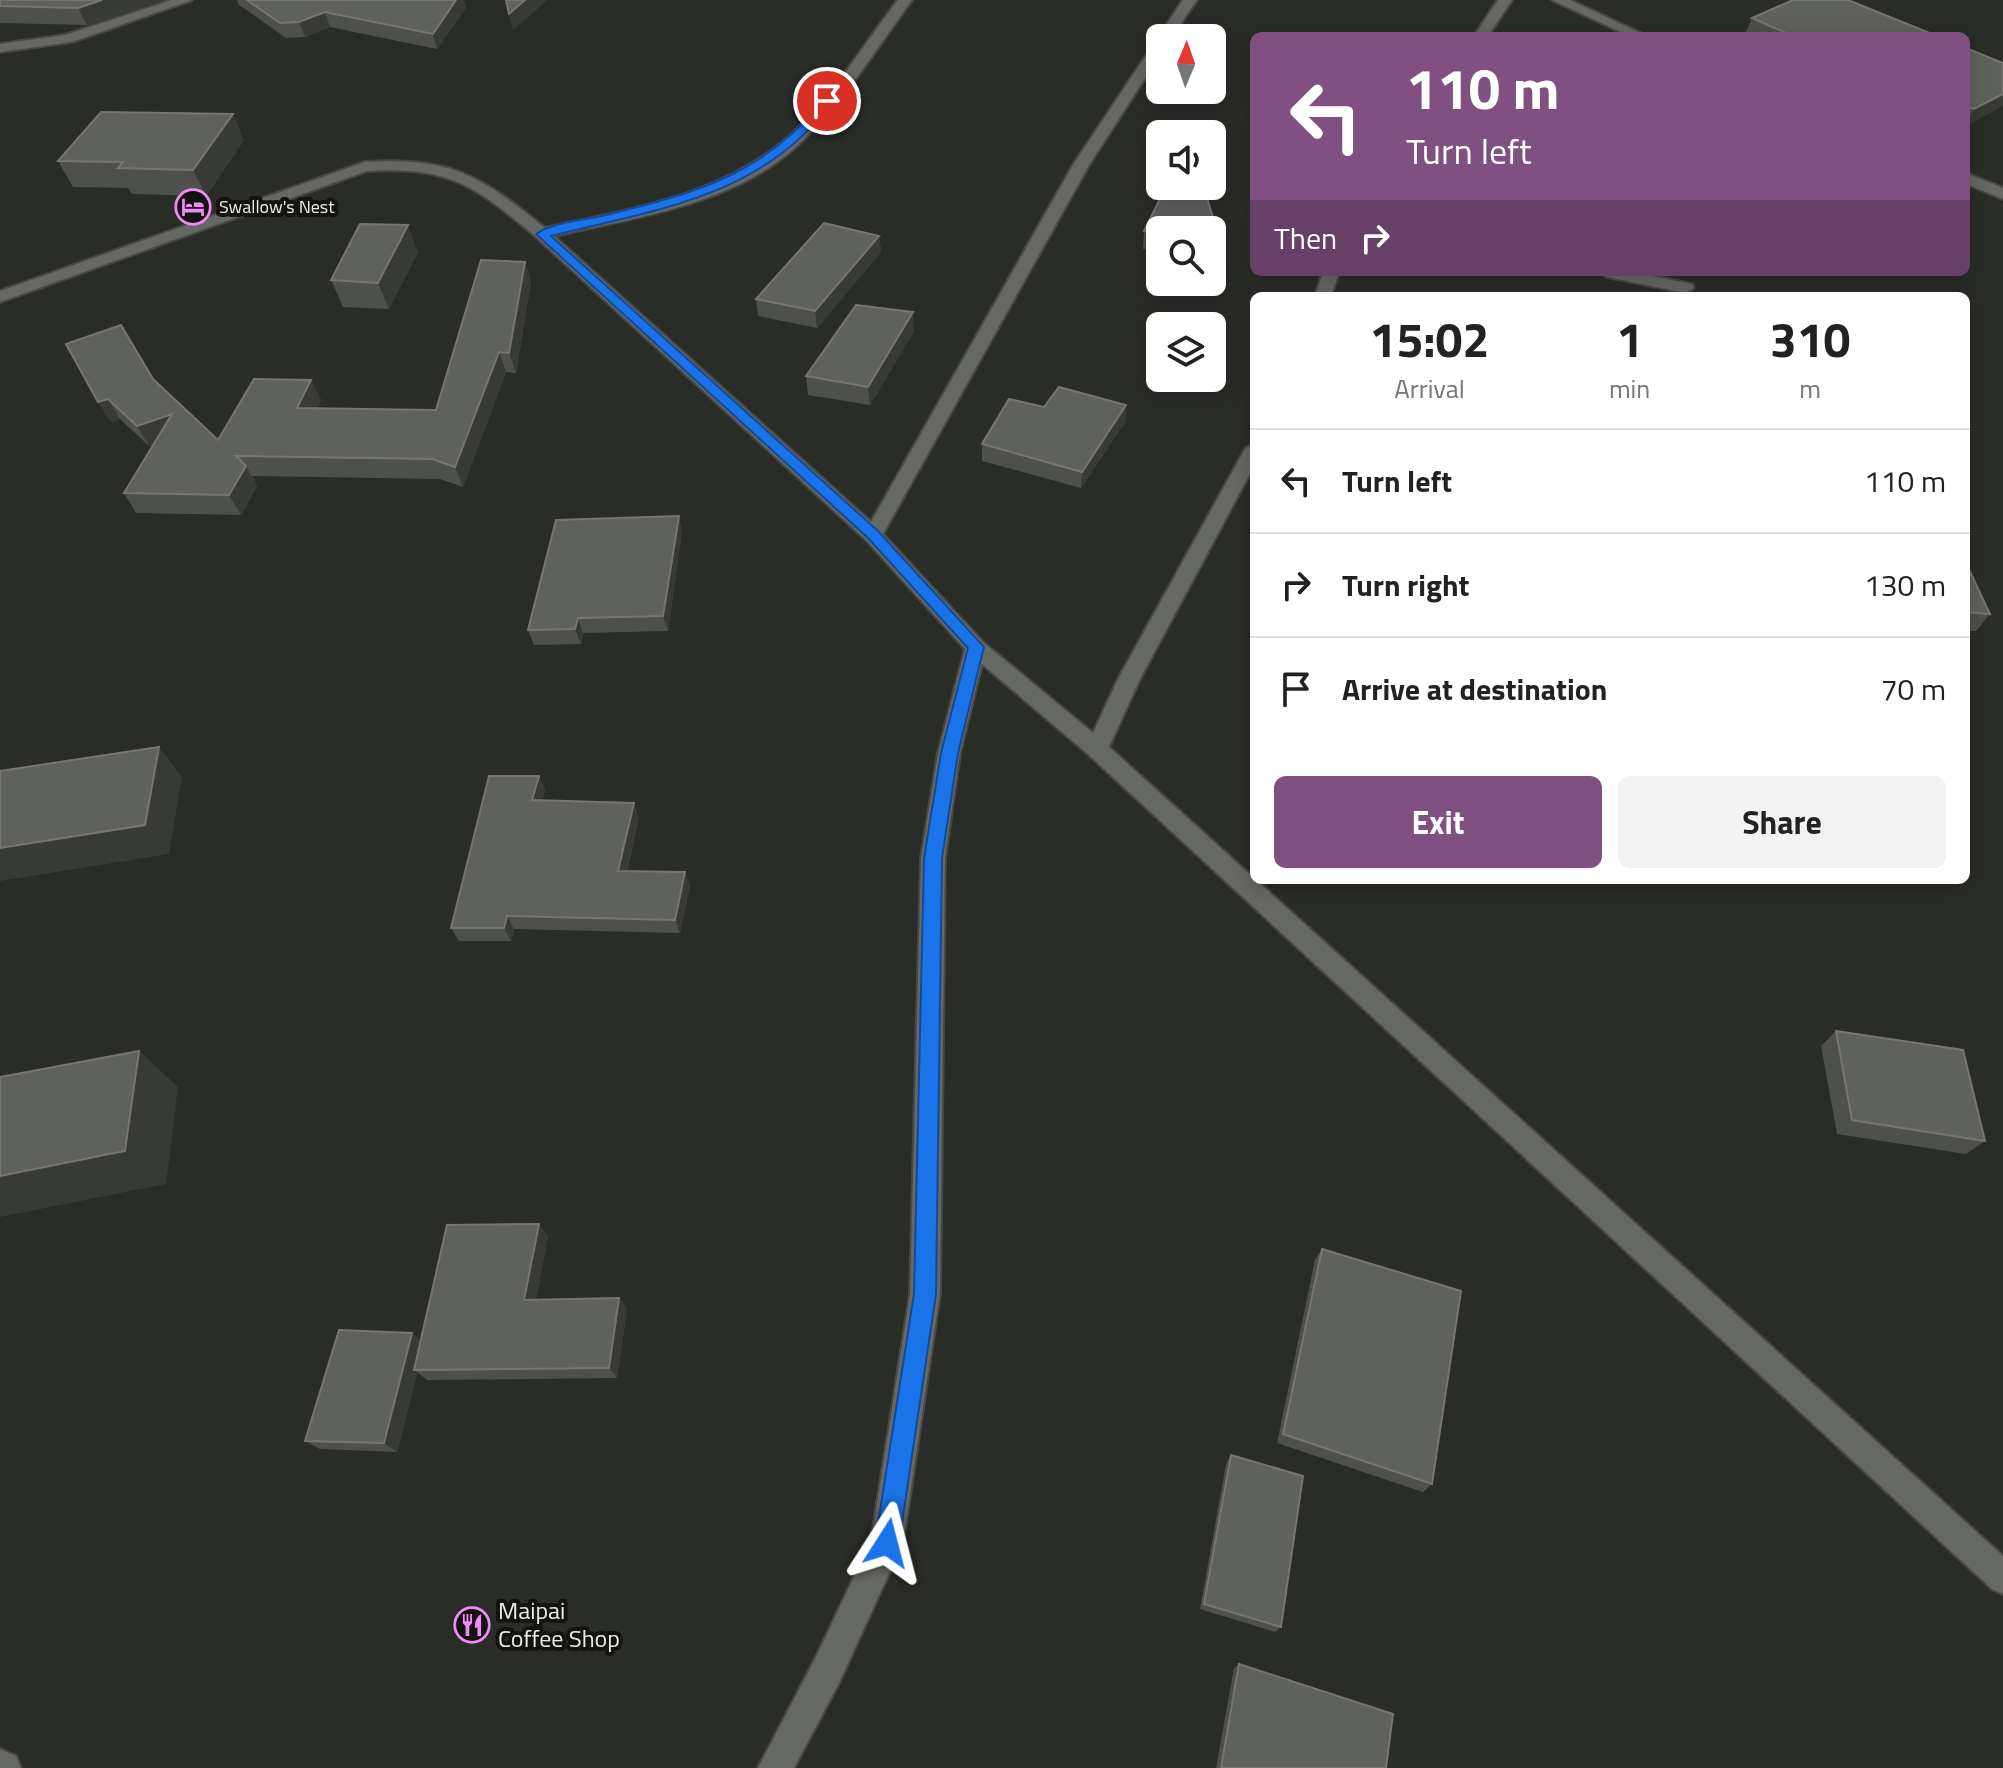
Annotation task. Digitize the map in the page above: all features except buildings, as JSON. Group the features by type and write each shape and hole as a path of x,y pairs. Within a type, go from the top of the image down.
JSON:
{"street":[{"path":"0,48 67,39 185,0"},
{"path":"542,234 680,200 719,187 753,170 808,127 905,0"},
{"path":"1174,24 1190,0"},
{"path":"1484,32 1505,0"},
{"path":"1559,0 1631,32"},
{"path":"873,535 1081,165 1146,65"},
{"path":"0,297 365,167 413,164 462,174 499,198 542,234 873,535 976,647 1097,749 2003,1578"},
{"path":"1970,180 2003,194"},
{"path":"1627,276 1686,288"},
{"path":"1097,749 1129,679 1250,456"},
{"path":"775,1768 834,1658 887,1543 925,1294 933,858 949,753 976,647"}],"place":[{"name":"Swallow's Nest","path":"193,207"},
{"name":"Maipai Coffee Shop","path":"472,1625"}],"route":[{"path":"827,101 808,127 785,147 753,170 719,187 680,200 542,234 873,535 976,647 949,753 933,858 932,1054 925,1294 887,1543"}]}
